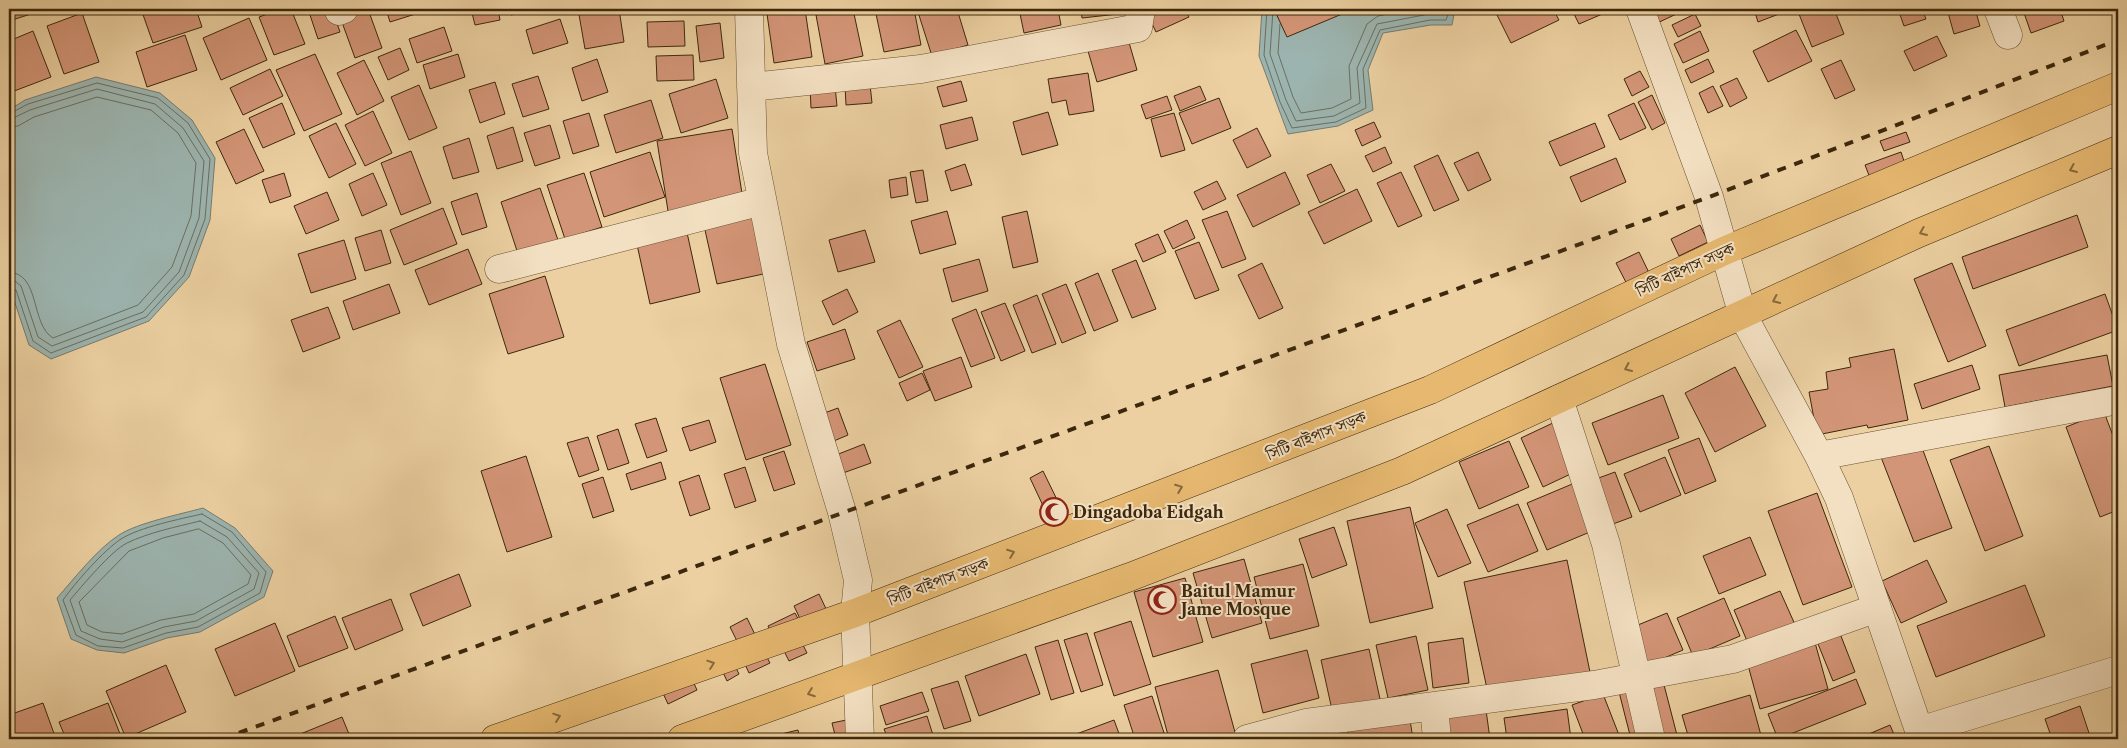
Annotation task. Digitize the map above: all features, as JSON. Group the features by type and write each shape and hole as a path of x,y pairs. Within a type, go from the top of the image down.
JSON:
{"main road":[{"name":"সিটি বাইপাস সড়ক","path":"495,739 855,613 1430,390 1724,251 2118,86"},
{"path":"682,739 1130,577 1393,475 1743,316 1919,233 2118,150"}],"street":[{"path":"749,9 753,153 762,201 791,344 842,512 858,580 855,613 860,739"},
{"path":"751,87 921,68 1138,28 1141,9"},
{"path":"1640,9 1709,197 1743,316 1819,456 1839,498 1920,735 2118,670"},
{"path":"1998,9 2008,35"},
{"path":"499,269 762,201"},
{"path":"1560,399 1606,544 1651,739"},
{"path":"1819,456 2118,400"},
{"path":"1247,739 1285,734 1306,723 1434,707 1637,677 1733,659 1877,608"},
{"path":"1434,707 1437,739"}],"water":[{"path":"1262,9 1455,9 1452,25 1431,25 1383,33 1368,70 1373,110 1338,126 1288,134 1259,56"},
{"path":"96,77 160,93 192,120 215,158 210,220 189,277 149,321 51,359 29,345 9,285 9,110 25,100"},
{"path":"203,508 235,528 273,571 264,597 200,632 167,638 124,653 97,650 71,639 57,598 94,556 111,541 127,531 160,519"}],"building":[{"path":"9,9 33,9 34,13 9,21"},
{"path":"45,9 58,9 47,13"},
{"path":"141,9 196,9 202,27 153,43"},
{"path":"282,9 291,9 305,44 274,55 259,17"},
{"path":"308,9 332,9 340,32 318,39"},
{"path":"355,9 368,9 382,48 355,58 339,14"},
{"path":"386,9 424,9 425,11 390,22"},
{"path":"471,9 498,9 500,20 475,25"},
{"path":"510,9 536,9 511,15"},
{"path":"578,9 619,9 624,42 585,49"},
{"path":"805,9 812,57 774,63 767,14"},
{"path":"853,9 863,56 825,64 816,15"},
{"path":"875,9 914,9 921,45 884,52"},
{"path":"917,9 957,9 968,45 932,56"},
{"path":"1019,9 1058,9 1061,25 1024,33"},
{"path":"1081,9 1117,9 1118,14 1082,18"},
{"path":"1145,9 1185,9 1189,17 1156,32"},
{"path":"1274,9 1354,9 1287,37"},
{"path":"1494,9 1553,9 1559,20 1511,43"},
{"path":"1585,9 1614,9 1579,24 1574,14"},
{"path":"1646,9 1687,9 1653,25"},
{"path":"1754,9 1777,9 1779,14 1758,22"},
{"path":"1797,9 1834,9 1844,34 1812,47"},
{"path":"1898,9 1922,9 1926,19 1904,26"},
{"path":"1947,9 1975,9 1980,26 1954,34"},
{"path":"2035,9 2060,9 2064,21 2031,33 2024,13"},
{"path":"82,13 99,62 64,74 47,26"},
{"path":"1695,14 1701,26 1678,37 1672,25"},
{"path":"249,18 267,60 221,80 203,38"},
{"path":"560,19 568,43 533,54 526,30"},
{"path":"684,21 685,46 648,47 647,22"},
{"path":"720,23 724,58 700,62 696,26"},
{"path":"444,27 452,51 417,63 409,39"},
{"path":"1796,30 1812,61 1768,82 1753,51"},
{"path":"33,31 51,77 9,93 9,41"},
{"path":"1700,31 1709,51 1683,63 1674,44"},
{"path":"185,35 197,70 147,87 136,52"},
{"path":"1937,36 1947,56 1914,71 1904,51"},
{"path":"1128,39 1137,70 1097,82 1088,51"},
{"path":"400,48 409,70 388,80 378,57"},
{"path":"315,54 342,114 304,131 276,70"},
{"path":"458,54 465,77 430,89 423,65"},
{"path":"693,55 694,80 657,81 656,56"},
{"path":"597,59 608,92 582,101 572,68"},
{"path":"1708,59 1714,72 1691,83 1685,70"},
{"path":"364,60 384,101 357,115 337,73"},
{"path":"1841,60 1855,90 1835,99 1821,69"},
{"path":"270,69 283,96 243,115 230,88"},
{"path":"1640,71 1649,87 1632,96 1624,79"},
{"path":"1088,73 1094,111 1069,115 1066,100 1052,103 1048,79"},
{"path":"538,76 549,109 523,117 512,84"},
{"path":"1737,78 1747,98 1730,107 1720,86"},
{"path":"716,79 728,118 681,133 669,94"},
{"path":"961,81 967,101 943,107 937,87"},
{"path":"495,82 505,114 480,123 469,90"},
{"path":"870,84 872,103 846,105 845,86"},
{"path":"419,85 437,128 409,140 391,97"},
{"path":"835,86 837,106 811,108 810,88"},
{"path":"1200,86 1206,100 1180,111 1174,96"},
{"path":"1713,86 1723,106 1708,113 1699,93"},
{"path":"1652,95 1665,123 1652,130 1638,102"},
{"path":"1167,96 1172,110 1146,119 1141,105"},
{"path":"1219,98 1231,128 1192,144 1179,113"},
{"path":"651,100 663,138 616,153 604,115"},
{"path":"282,103 295,134 263,148 249,118"},
{"path":"1634,103 1646,128 1620,140 1608,115"},
{"path":"373,111 392,153 365,166 345,125"},
{"path":"1048,112 1058,145 1022,155 1013,122"},
{"path":"589,113 599,146 573,154 563,121"},
{"path":"1174,113 1185,150 1161,157 1151,119"},
{"path":"972,117 978,140 946,149 940,125"},
{"path":"1374,122 1381,137 1362,146 1355,130"},
{"path":"336,123 356,164 329,178 309,136"},
{"path":"1595,123 1605,147 1560,166 1549,142"},
{"path":"550,125 560,158 535,166 524,133"},
{"path":"513,127 523,161 497,169 487,136"},
{"path":"1257,128 1271,156 1247,168 1233,140"},
{"path":"244,129 264,171 236,184 216,142"},
{"path":"732,129 743,200 668,211 657,141"},
{"path":"1906,132 1910,142 1884,151 1880,141"},
{"path":"469,138 479,172 453,179 443,147"},
{"path":"1385,147 1392,163 1373,172 1365,156"},
{"path":"411,151 431,203 401,215 381,163"},
{"path":"650,152 665,197 604,217 590,172"},
{"path":"1478,152 1491,180 1468,191 1454,163"},
{"path":"1901,152 1907,170 1872,183 1865,165"},
{"path":"1438,155 1459,200 1434,211 1414,166"},
{"path":"1616,158 1626,182 1581,202 1570,177"},
{"path":"965,164 972,185 951,191 945,171"},
{"path":"1331,164 1345,191 1320,203 1307,175"},
{"path":"923,170 928,201 916,203 910,172"},
{"path":"1285,172 1300,204 1253,227 1237,195"},
{"path":"1401,172 1422,216 1398,227 1377,183"},
{"path":"284,173 291,196 270,203 262,180"},
{"path":"373,173 387,205 362,216 349,184"},
{"path":"584,173 602,227 565,239 547,185"},
{"path":"906,177 908,195 891,198 889,180"},
{"path":"1217,181 1226,199 1203,210 1194,192"},
{"path":"540,188 559,243 519,257 501,202"},
{"path":"1357,189 1372,221 1324,244 1308,212"},
{"path":"327,192 339,220 306,234 294,206"},
{"path":"477,193 487,227 462,235 451,202"},
{"path":"443,208 457,244 404,265 390,230"},
{"path":"753,209 768,273 717,284 703,221"},
{"path":"947,211 956,244 920,254 911,221"},
{"path":"1027,211 1038,262 1013,268 1002,217"},
{"path":"1227,211 1246,259 1222,268 1202,220"},
{"path":"2077,215 2088,247 1973,289 1962,257"},
{"path":"1187,220 1195,238 1173,249 1164,231"},
{"path":"1700,225 1708,242 1679,256 1671,239"},
{"path":"686,228 700,292 650,304 636,240"},
{"path":"381,230 391,263 365,271 355,238"},
{"path":"865,230 875,262 838,272 829,240"},
{"path":"1158,234 1166,252 1143,262 1135,244"},
{"path":"344,240 356,279 311,293 298,254"},
{"path":"1199,242 1219,290 1195,299 1175,251"},
{"path":"468,249 482,284 429,305 415,270"},
{"path":"1639,252 1652,279 1630,290 1616,263"},
{"path":"979,259 988,291 952,302 943,269"},
{"path":"1136,260 1156,309 1132,318 1112,270"},
{"path":"1262,263 1283,308 1259,319 1238,275"},
{"path":"1952,263 1986,346 1948,362 1914,279"},
{"path":"1098,273 1118,321 1094,331 1075,283"},
{"path":"545,276 564,337 508,354 489,294"},
{"path":"389,284 400,313 353,330 343,301"},
{"path":"1066,284 1086,333 1062,343 1042,294"},
{"path":"847,289 858,312 833,325 822,301"},
{"path":"2105,294 2118,330 2019,366 2006,330"},
{"path":"1037,295 1056,344 1032,353 1013,305"},
{"path":"1005,303 1025,351 1001,361 981,312"},
{"path":"328,307 340,338 303,352 291,320"},
{"path":"976,309 995,358 971,367 952,319"},
{"path":"900,320 923,367 899,378 877,331"},
{"path":"845,329 855,359 817,371 807,342"},
{"path":"1894,349 1908,420 1868,428 1867,425 1817,435 1809,392 1828,389 1826,372 1851,367 1849,358"},
{"path":"2107,355 2113,386 2005,407 1999,375"},
{"path":"961,357 972,387 935,401 923,371"},
{"path":"765,364 791,445 746,460 720,378"},
{"path":"1972,365 1980,389 1922,409 1914,384"},
{"path":"1735,367 1766,426 1715,452 1685,393"},
{"path":"922,373 930,390 907,401 899,383"},
{"path":"1663,395 1679,438 1608,465 1592,423"},
{"path":"838,408 848,435 829,443 819,415"},
{"path":"2104,412 2118,449 2118,510 2100,517 2066,427"},
{"path":"1572,414 1594,463 1543,487 1521,438"},
{"path":"656,418 667,451 647,458 635,424"},
{"path":"709,420 716,442 690,451 682,428"},
{"path":"618,429 629,463 608,470 597,436"},
{"path":"588,437 599,470 579,477 567,443"},
{"path":"1918,437 1952,528 1914,542 1879,452"},
{"path":"1699,438 1716,481 1685,494 1668,450"},
{"path":"1509,441 1529,487 1479,509 1459,462"},
{"path":"864,444 871,463 843,473 836,455"},
{"path":"1989,446 2023,536 1985,551 1950,460"},
{"path":"784,451 795,484 774,491 763,458"},
{"path":"526,456 552,537 507,552 481,471"},
{"path":"1665,457 1681,495 1640,512 1624,474"},
{"path":"661,462 666,479 631,490 626,474"},
{"path":"745,467 756,501 735,508 724,474"},
{"path":"1043,471 1067,520 1053,527 1030,478"},
{"path":"1615,472 1632,517 1602,528 1585,483"},
{"path":"699,475 710,509 690,516 679,482"},
{"path":"603,477 614,511 593,518 582,484"},
{"path":"1577,482 1597,529 1547,550 1527,503"},
{"path":"1817,493 1852,587 1803,605 1768,511"},
{"path":"1518,504 1538,551 1488,572 1467,525"},
{"path":"1410,507 1433,608 1370,623 1347,521"},
{"path":"1447,509 1471,563 1438,577 1415,523"},
{"path":"1334,527 1347,565 1312,578 1299,539"},
{"path":"1750,537 1766,575 1719,594 1703,556"},
{"path":"1244,559 1262,623 1212,638 1193,573"},
{"path":"1567,560 1591,677 1489,698 1464,582"},
{"path":"1927,560 1947,602 1901,623 1882,581"},
{"path":"1303,564 1319,626 1270,639 1254,577"},
{"path":"459,574 471,606 423,626 410,594"},
{"path":"1185,578 1203,642 1153,657 1134,592"},
{"path":"2025,585 2045,636 1936,677 1917,626"},
{"path":"1780,591 1797,629 1750,648 1734,610"},
{"path":"819,594 836,630 811,642 794,606"},
{"path":"1724,598 1740,636 1693,656 1677,618"},
{"path":"391,599 403,630 355,650 342,618"},
{"path":"795,613 803,628 775,641 768,626"},
{"path":"1667,613 1683,650 1636,670 1621,632"},
{"path":"335,616 348,648 299,667 287,636"},
{"path":"747,618 760,645 743,653 730,627"},
{"path":"1131,621 1151,684 1114,696 1094,633"},
{"path":"275,623 295,671 235,696 215,649"},
{"path":"1839,631 1855,672 1833,681 1816,639"},
{"path":"1087,633 1103,685 1081,692 1064,640"},
{"path":"1416,636 1428,690 1388,698 1376,645"},
{"path":"1463,638 1469,683 1433,688 1428,643"},
{"path":"1814,639 1828,689 1760,709 1746,658"},
{"path":"1058,640 1074,693 1051,700 1035,647"},
{"path":"801,641 807,653 789,661 783,649"},
{"path":"1369,649 1382,708 1334,719 1321,660"},
{"path":"763,650 770,663 749,673 743,660"},
{"path":"1307,650 1319,698 1263,713 1251,664"},
{"path":"1026,654 1040,694 979,716 965,676"},
{"path":"733,662 739,674 727,681 721,668"},
{"path":"166,665 186,712 126,738 106,691"},
{"path":"1218,670 1236,736 1224,739 1169,739 1155,687"},
{"path":"691,677 697,690 668,704 662,691"},
{"path":"1856,679 1866,704 1778,739 1768,714"},
{"path":"958,681 971,721 944,729 931,689"},
{"path":"1663,681 1678,739 1631,739 1619,692"},
{"path":"922,692 929,711 886,725 880,706"},
{"path":"1603,694 1619,735 1607,739 1585,739 1572,705"},
{"path":"1750,695 1762,739 1689,739 1682,715"},
{"path":"1152,696 1166,739 1135,739 1124,705"},
{"path":"43,703 56,739 9,739 9,715"},
{"path":"108,703 120,734 108,739 66,739 59,722"},
{"path":"2080,706 2091,739 2052,739 2045,719"},
{"path":"1567,709 1571,739 1507,739 1504,718"},
{"path":"1486,710 1490,739 1426,739 1423,719"},
{"path":"870,715 875,739 836,739 832,723"},
{"path":"927,716 933,735 920,739 888,739 884,729"},
{"path":"342,717 351,739 294,739 293,737"},
{"path":"1114,720 1121,739 1063,739"},
{"path":"1410,720 1413,739 1349,739 1347,729"},
{"path":"1890,725 1896,739 1857,739"},
{"path":"1334,726 1336,739 1272,739"},
{"path":"798,730 800,739 760,739"},
{"path":"962,733 963,739 942,739"}],"railway":[{"path":"222,739 1709,197 2118,40"}],"place":[{"name":"Dingadoba Eidgah","path":"1054,512"},
{"name":"Baitul Mamur Jame Mosque","path":"1162,600"}]}
